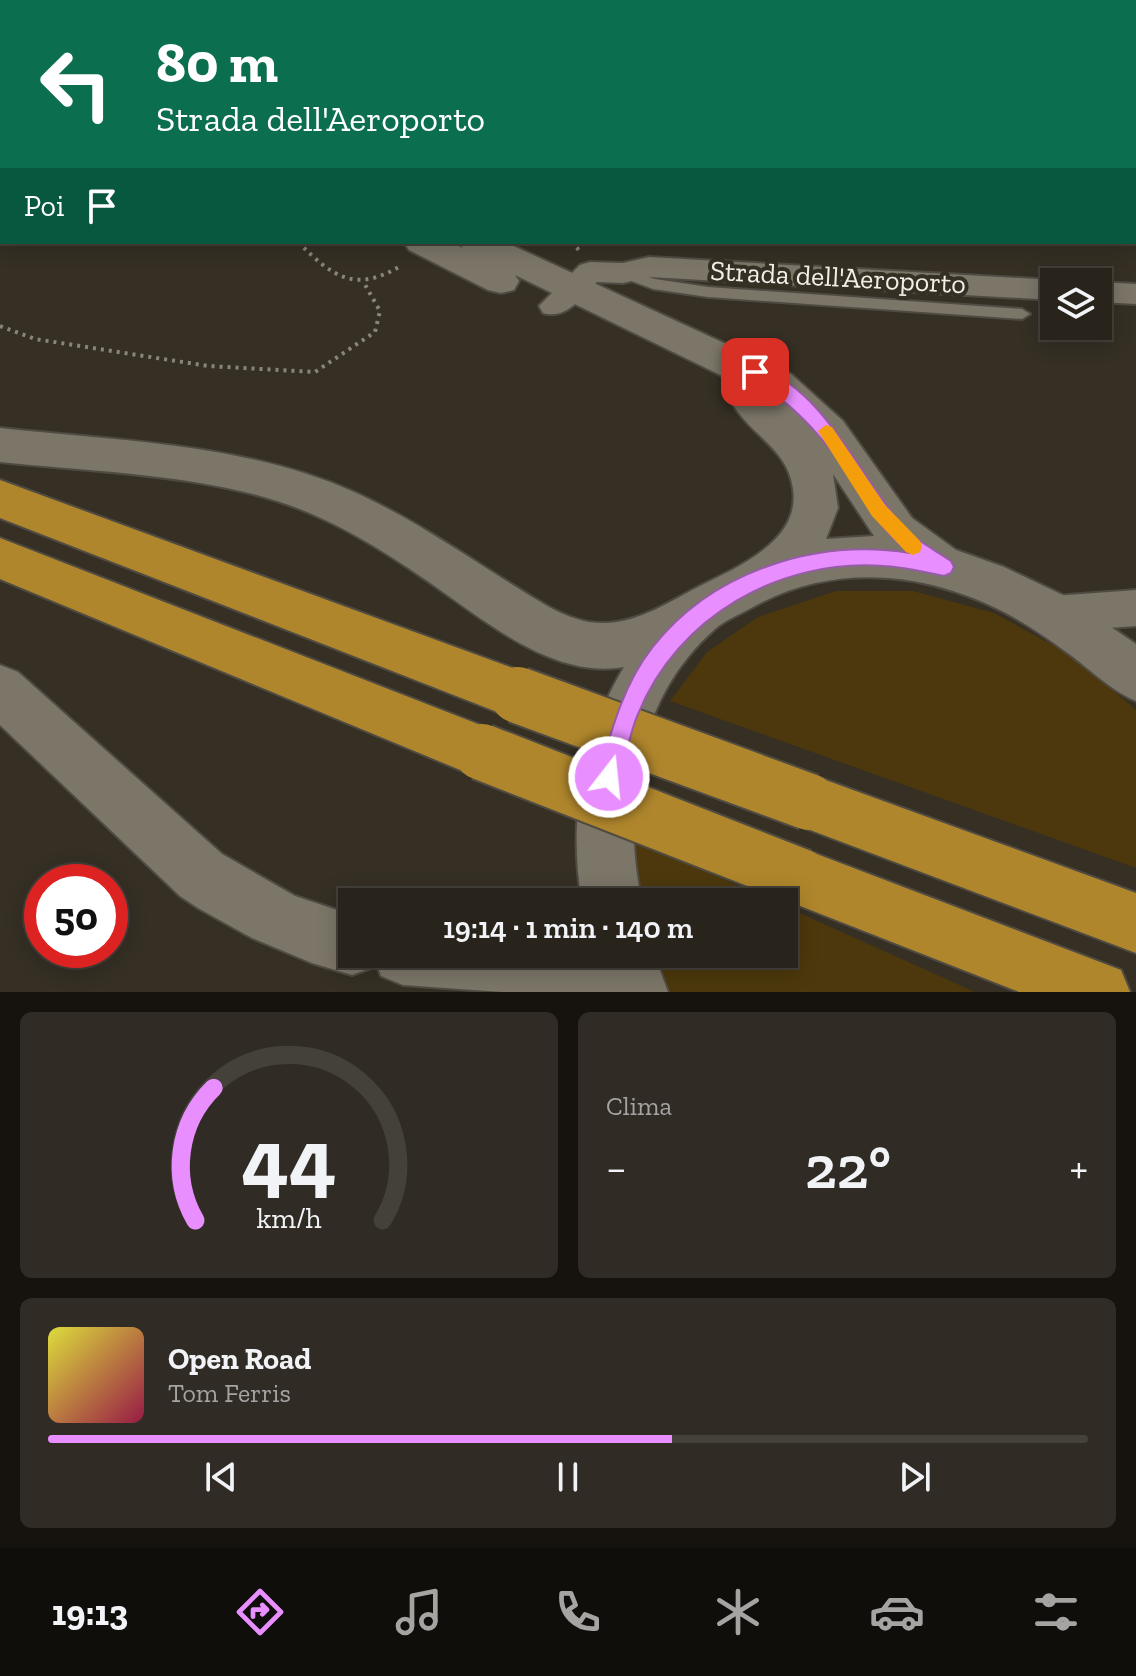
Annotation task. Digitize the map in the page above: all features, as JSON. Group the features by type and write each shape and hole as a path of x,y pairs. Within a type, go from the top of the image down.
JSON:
{"highway":[{"path":"0,499 518,695 1136,923"},
{"path":"0,558 482,752 1084,987"}],"main road":[{"path":"424,244 564,297 777,385 828,433 896,532 944,567"},
{"path":"0,445 193,467 283,485 326,500 371,522 522,617 583,644 627,644 649,637 769,573 796,549 811,525 816,504 812,483 792,439 747,398 564,297 479,244"},
{"path":"769,573 824,559 883,557 944,567 999,586 1054,614 1101,645 1136,676"},
{"path":"610,888 604,853 609,777 628,710 659,656 699,613"},
{"path":"0,690 201,875 238,900 273,918 338,941"},
{"path":"545,968 556,970 597,992"},
{"path":"628,968 637,992"}],"street":[{"name":"Strada dell'Aeroporto","path":"564,297 590,272 623,273 649,267 1040,289"},
{"path":"1112,293 1136,294"},
{"path":"1054,614 1136,608"}],"lane":[{"path":"623,273 653,284 708,292 1022,314"}],"path":[{"path":"300,244 324,269 364,283 383,279 424,244"},
{"path":"0,326 35,339 208,366 315,372 375,332 380,311 364,283"}],"shaded area":[{"path":"836,591 913,591 994,613 1075,657 1136,710 1136,868 670,701 707,652 758,617"},
{"path":"630,837 743,888 639,888"},
{"path":"798,912 975,992 669,992 657,968 798,968"}],"slow traffic":[{"path":"826,431 879,511 896,532 913,546"}],"route":[{"path":"609,777 628,710 659,656 699,613 769,573 824,559 883,557 944,567 896,532 879,511 842,451 810,414 777,385 755,372"}]}
